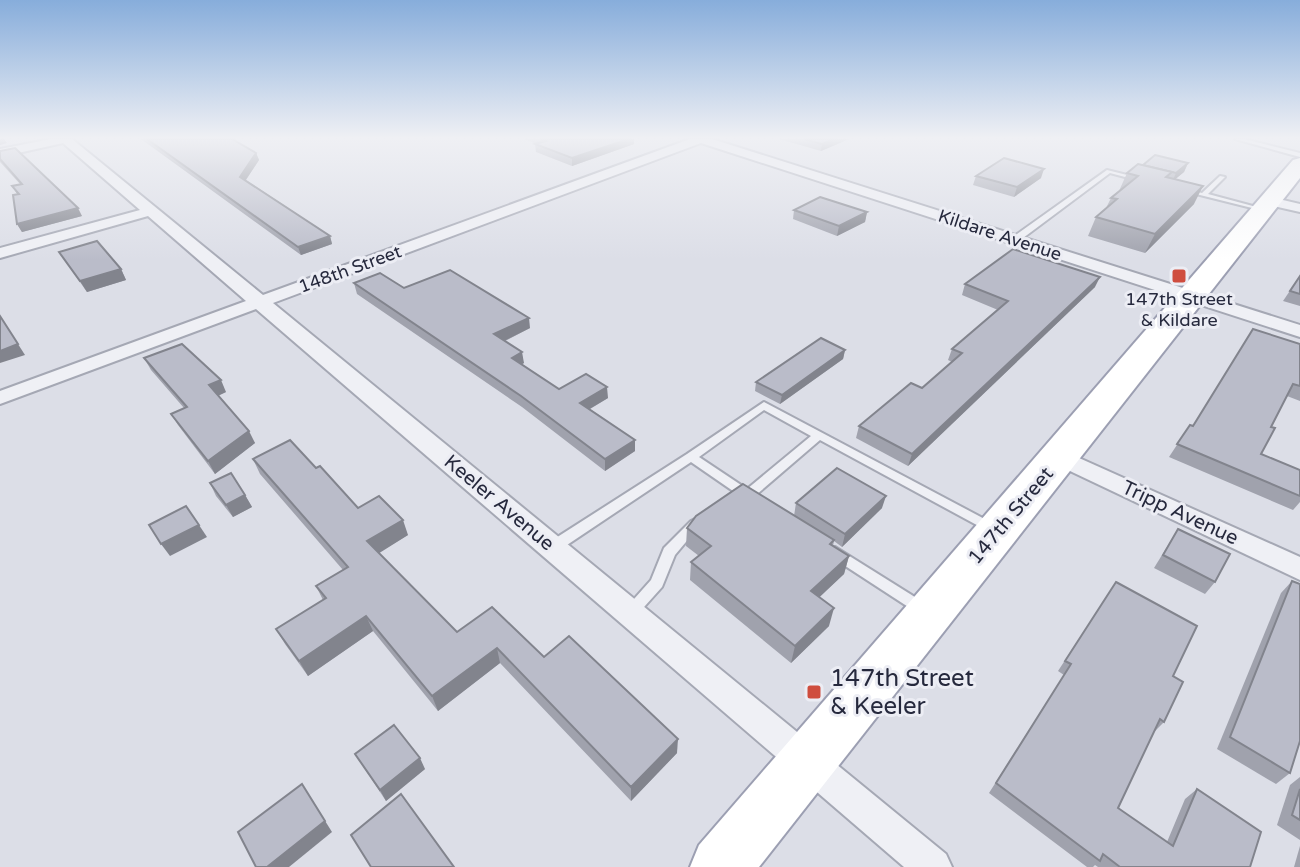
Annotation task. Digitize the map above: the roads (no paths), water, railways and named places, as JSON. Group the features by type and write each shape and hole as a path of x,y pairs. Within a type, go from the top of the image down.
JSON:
{"main road":[{"name":"147th Street","path":"721,867 1192,296 1277,206 1292,179"}],"street":[{"name":"Keeler Avenue","path":"114,179 933,867"},
{"name":"148th Street","path":"0,398 591,179"},
{"name":"Kildare Avenue","path":"828,179 1300,331"},
{"path":"0,253 151,211"},
{"name":"Tripp Avenue","path":"1059,457 1300,569"}],"lane":[{"path":"1016,239 1097,179"},
{"path":"1144,179 1150,181"},
{"path":"1204,195 1220,179"},
{"path":"1177,188 1277,206"},
{"path":"552,548 764,405 998,531"},
{"path":"740,495 819,435"},
{"path":"691,457 740,495 761,504"},
{"path":"631,613 657,583 669,552 689,529 710,514"},
{"path":"826,546 930,614"}],"place":[{"name":"147th Street & Kildare","path":"1179,276"},
{"name":"147th Street & Keeler","path":"814,692"}]}
